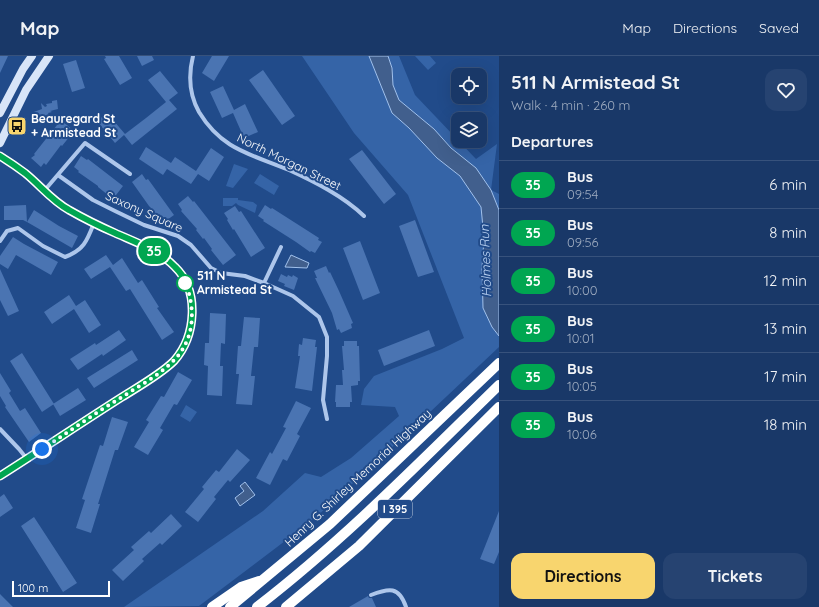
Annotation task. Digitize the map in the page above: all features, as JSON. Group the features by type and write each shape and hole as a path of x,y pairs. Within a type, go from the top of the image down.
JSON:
{"highway":[{"name":"Henry G. Shirley Memorial Highway","path":"230,607 330,524 499,363"},
{"path":"257,607 362,519 499,385"},
{"name":"I 395","path":"286,607 359,546 499,407"},
{"path":"212,607 240,587 266,578"}],"main road":[{"path":"0,113 23,69 32,56"},
{"path":"0,143 26,90 49,56"}],"street":[{"name":"North Morgan Street","path":"193,56 190,80 192,95 204,120 215,133 228,143 248,154 289,170 324,188 346,201 364,216"},
{"path":"44,191 85,143 130,174"},
{"path":"0,156 25,173 44,191 67,209 158,253 176,267 186,284 192,303 192,317 188,336 183,349 173,361 134,390 0,476"},
{"name":"Saxony Square","path":"58,175 93,200 144,225 178,236 191,245 211,268 221,273 245,276 293,296 319,317 327,337 328,356 323,400 328,419"},
{"path":"0,241 7,231 18,228 43,246 65,257 74,254 86,243 94,223"},
{"path":"264,283 281,247"},
{"path":"0,429 19,449 26,459"},
{"path":"371,595 385,589 395,590 401,596 406,607"}],"shaded area":[{"path":"302,56 399,56 415,95 451,133 451,148 466,148 476,159 497,144 491,190 499,194 499,347 314,519 199,606 124,607 263,511 305,473 321,477 351,458 399,416 395,407 361,405 364,389 374,376 442,349 464,338 408,195 354,133"},
{"path":"415,56 430,56 436,63 428,70"},
{"path":"234,164 248,169 233,188 226,186"},
{"path":"260,174 279,186 274,195 254,183"},
{"path":"223,198 238,198 238,200 253,202 257,205 255,213 236,203 232,206 223,206"},
{"path":"186,405 197,412 190,422 180,416"}],"water":[{"name":"Holmes Run","path":"369,56 388,56 392,68 393,85 399,100 434,129 451,148 476,168 491,190 499,210 499,336 492,327 483,308 482,268 484,238 481,207 460,176 437,158 409,128 392,113"},
{"path":"291,255 309,263 307,268 285,267"},
{"path":"245,482 255,495 240,506 235,498 244,491 240,486"}],"building":[{"path":"0,56 8,56 0,73"},
{"path":"105,56 119,56 132,78 120,85 104,59 106,58"},
{"path":"137,56 152,56 154,60 142,66"},
{"path":"212,56 229,56 214,81 202,73"},
{"path":"76,60 85,88 72,92 63,64"},
{"path":"263,70 295,116 282,125 249,80"},
{"path":"160,71 178,93 169,100 177,109 132,145 124,135 115,143 97,121 107,113 125,134 146,118 166,102 148,80"},
{"path":"223,86 234,110 245,104 258,132 244,138 233,113 222,118 210,92"},
{"path":"57,100 58,109 50,111 52,112 48,113 49,115 38,119 39,120 33,121 31,113 42,109 41,103 45,107 47,106 46,104"},
{"path":"61,120 74,131 46,165 44,163 41,167 31,158 35,155 34,154"},
{"path":"146,147 171,163 175,157 196,171 211,148 224,157 209,181 198,174 191,184 167,169 163,175 139,159"},
{"path":"362,150 396,194 384,204 349,159"},
{"path":"81,156 87,160 88,159 123,186 113,199 78,172 79,171 74,167"},
{"path":"142,174 146,180 148,179 174,215 160,225 148,209 151,208 132,182"},
{"path":"188,196 193,202 194,201 236,255 223,265 204,238 203,239 196,230 197,229 181,211 182,210 178,204"},
{"path":"26,205 27,222 23,220 4,220 4,206"},
{"path":"265,205 319,238 318,240 322,242 315,253 310,252 263,221 264,220 258,216"},
{"path":"235,206 239,212 241,211 265,248 251,257 234,229 233,230 224,213"},
{"path":"34,210 78,236 72,248 27,222"},
{"path":"415,220 434,272 418,277 399,226"},
{"path":"13,237 58,262 51,275 16,255 8,269 0,264 0,256"},
{"path":"360,241 380,293 363,300 343,248"},
{"path":"106,255 113,265 122,258 138,283 142,280 159,307 157,308 174,332 162,340 130,289 126,291 110,267 91,279 84,269"},
{"path":"326,266 353,323 351,324 352,328 341,333 339,329 337,330 332,313 315,278 317,278 314,271"},
{"path":"0,269 19,311 8,316 0,300"},
{"path":"281,274 287,277 288,275 292,277 293,275 298,278 294,290 284,286 285,284 278,281"},
{"path":"69,295 76,306 85,300 101,325 89,333 74,309 52,324 44,312"},
{"path":"210,313 226,314 225,344 221,343 220,366 223,366 222,396 207,395 208,366 204,365 205,343 209,343"},
{"path":"244,317 260,318 258,347 254,347 251,376 255,376 252,405 236,404 239,374 236,374 238,346 241,346"},
{"path":"119,330 126,340 103,356 102,354 78,370 70,359"},
{"path":"429,330 435,346 384,366 378,350"},
{"path":"303,338 316,340 315,347 317,347 312,391 295,388 300,356 298,356 299,344 302,345"},
{"path":"344,341 357,341 357,346 359,346 360,381 358,381 358,385 351,386 352,402 350,402 350,407 336,407 336,385 343,385 342,370 344,370 342,346 344,346"},
{"path":"132,350 138,360 94,388 87,378"},
{"path":"22,353 54,404 42,412 10,361"},
{"path":"178,372 192,380 177,405 174,404 160,428 163,430 148,455 134,447 149,422 146,420 161,396 164,397"},
{"path":"0,373 11,391 9,393 20,411 25,408 41,433 29,442 5,407 6,406 0,396"},
{"path":"78,388 86,400 60,416 53,404"},
{"path":"296,401 311,408 297,434 300,436 287,461 283,459 270,485 256,478 270,452 272,454 286,428 283,427"},
{"path":"112,417 128,422 118,450 115,450 98,504 100,504 91,533 76,528 85,500 82,499 100,445 103,446"},
{"path":"237,449 250,460 230,482 228,480 214,497 216,499 198,522 185,512 204,489 202,487 216,470 219,472"},
{"path":"4,494 13,508 0,517 0,497"},
{"path":"499,511 499,552 494,564 480,559"},
{"path":"171,514 182,526 162,545 160,543 142,559 144,561 123,581 112,570 134,550 131,547 149,531 151,533"},
{"path":"34,517 77,583 63,592 21,526"},
{"path":"0,594 13,607 0,607"},
{"path":"368,596 369,598 372,598 376,607 349,607"}],"bus line":[{"name":"35","path":"0,156 25,173 48,195 67,209 166,258 176,267 184,279 192,303 191,322 188,336 183,349 173,361 134,390 0,476"}],"place":[{"name":"Beauregard St + Armistead St","path":"17,126"},
{"name":"511 N Armistead St","path":"185,283"}],"route":[{"path":"42,449 134,390 173,361 183,349 191,322 192,303 184,279 185,283"}]}
